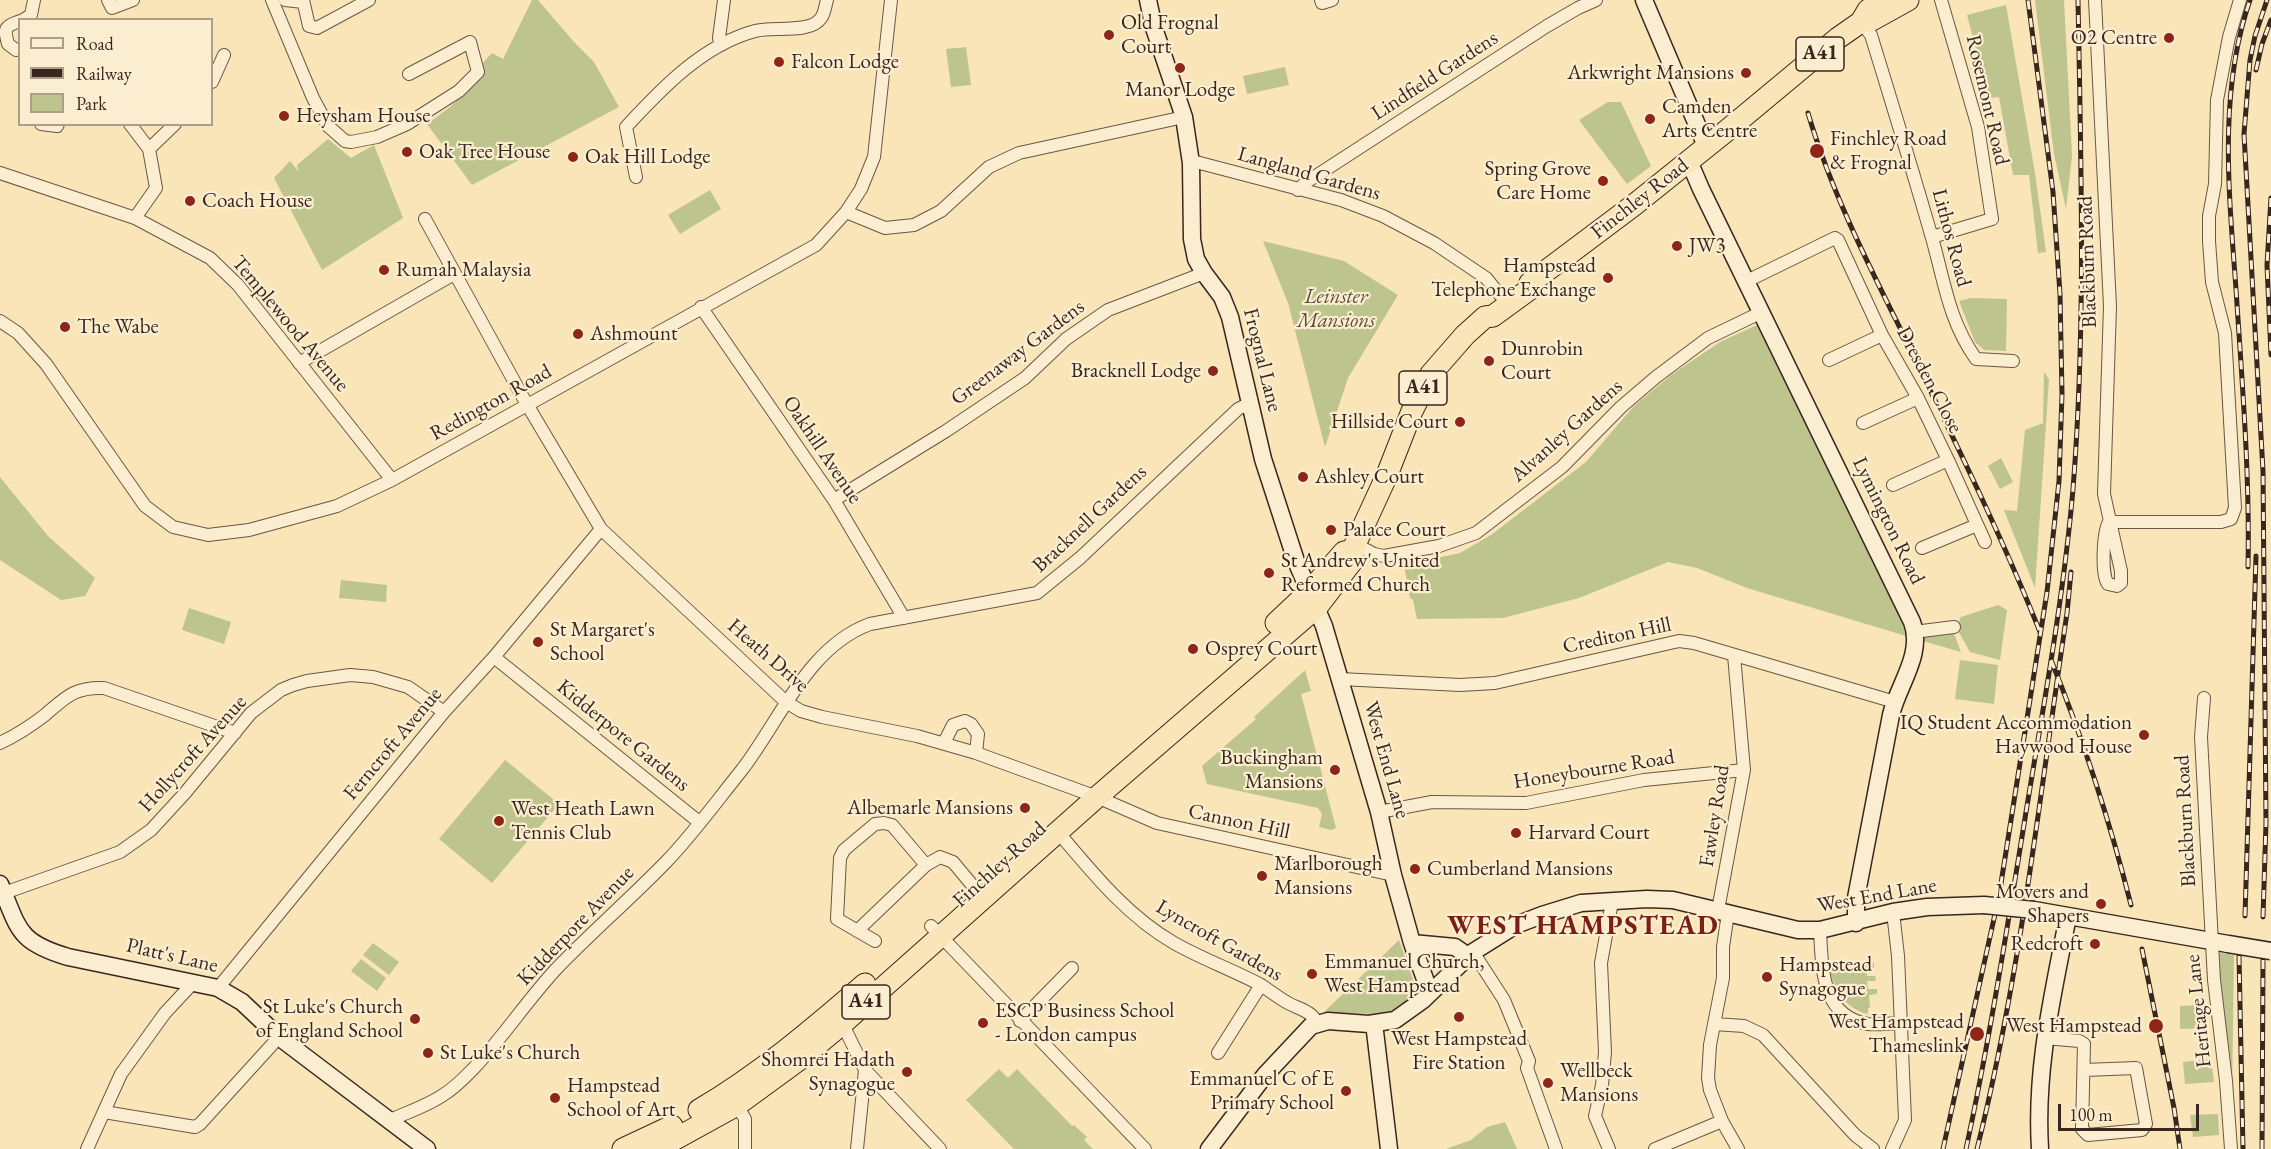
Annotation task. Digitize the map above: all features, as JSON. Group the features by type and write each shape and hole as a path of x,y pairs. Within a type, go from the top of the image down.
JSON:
{"highway":[{"name":"Finchley Road","path":"1530,283 1627,211 1773,94 1838,38 1861,22 1868,10 1883,0"},
{"name":"Finchley Road","path":"1861,22 1874,21 1908,0"},
{"name":"Finchley Road","path":"1485,317 1485,307 1500,295 1522,279 1530,283"},
{"name":"Finchley Road","path":"657,1149 732,1099 758,1073 836,1019 1089,794 1313,600 1353,560 1354,547 1387,475 1421,390 1450,351 1485,317 1493,316 1530,290 1530,283"},
{"name":"Finchley Road","path":"978,893 1058,832 1089,794"},
{"name":"Finchley Road","path":"623,1149 732,1099"}],"street":[{"path":"25,18 31,15 34,0"},
{"path":"108,0 112,8 133,0"},
{"path":"272,0 313,98 328,126 345,141 370,139 407,124 459,91 478,72 470,42 409,74"},
{"path":"285,0 303,1 309,26 316,28 369,0"},
{"path":"721,45 719,38 724,0"},
{"path":"636,177 626,127 645,106 698,58 721,45 755,31 803,28 816,23 821,18 827,0"},
{"name":"Redington Road","path":"0,321 18,333 46,364 145,506 173,527 208,536 249,530 337,506 392,480 528,406 816,245 846,212 861,189 874,157 891,0"},
{"name":"Frognal Lane","path":"1148,0 1184,117 1191,163 1192,238 1196,259 1222,297 1230,317 1263,459 1296,561 1313,600"},
{"path":"1321,0 1322,3 1332,0"},
{"name":"Lindfield Gardens","path":"1298,190 1305,183 1547,26 1596,0"},
{"path":"1644,0 1706,146"},
{"name":"Rosemont Road","path":"1932,237 1992,219 1978,128 1941,0"},
{"name":"Blackburn Road","path":"2095,0 2109,270 2110,343 2104,494 2109,522 2221,522 2231,519 2235,508 2225,333 2212,282 2209,216 2215,184 2217,100 2229,37 2240,0"},
{"path":"16,50 8,44 6,29 18,21"},
{"name":"Lithos Road","path":"1861,22 1871,34 1932,237 1945,294 1976,359 2013,361"},
{"path":"213,80 224,55"},
{"path":"846,212 885,228 914,225 941,211 989,167 1019,153 1184,117"},
{"path":"132,126 149,148 156,188 135,218"},
{"path":"149,148 173,126"},
{"name":"Lymington Road","path":"1689,160 1916,634"},
{"name":"Langland Gardens","path":"1191,163 1196,162 1341,200 1383,216 1434,243 1486,278 1500,295"},
{"name":"Templewood Avenue","path":"0,173 135,218 210,258 238,285 392,480"},
{"name":"Heath Drive","path":"425,219 528,406 601,529 786,702 801,711 822,717 944,743 1025,769 1089,794"},
{"name":"Dresden Close","path":"1747,281 1835,238 1840,243 1882,335 1918,398 1985,542"},
{"name":"Greenaway Gardens","path":"834,500 946,431 1025,378 1066,339 1108,310 1204,273"},
{"path":"299,363 454,274"},
{"name":"Oakhill Avenue","path":"701,308 834,500 904,618"},
{"name":"Alvanley Gardens","path":"1354,547 1384,556 1439,546 1476,533 1562,467 1621,406 1656,377 1708,338 1762,312"},
{"path":"1829,360 1882,335"},
{"path":"1863,423 1918,398"},
{"name":"Bracknell Gardens","path":"786,702 831,646 845,635 870,624 1037,594 1080,558 1238,409 1250,403"},
{"path":"1893,485 1948,460"},
{"path":"1922,548 1977,525"},
{"name":"Ferncroft Avenue","path":"218,988 444,712 494,657 601,529"},
{"name":"West End Lane","path":"1313,600 1340,680 1412,943 1430,993"},
{"path":"1856,923 1856,898 1895,702 1913,657 1916,634 1922,631 1954,627"},
{"name":"Crediton Hill","path":"1340,680 1460,686 1495,682 1679,641 1694,643 1895,702"},
{"name":"Fawley Road","path":"1734,656 1744,770 1723,911 1724,978 1714,1024 1708,1078 1710,1090 1722,1121 1738,1149"},
{"name":"Kidderpore Gardens","path":"494,657 699,822"},
{"name":"Hollycroft Avenue","path":"2,888 120,852 151,830 185,793 251,713 281,690 307,681 350,675 373,677 402,685 444,712"},
{"path":"0,743 45,714 69,694 92,688 104,688 235,733"},
{"name":"Blackburn Road","path":"2204,698 2201,737 2220,943"},
{"name":"Kidderpore Avenue","path":"390,1120 428,1104 455,1087 496,1044 557,968 666,862 743,768 786,702"},
{"path":"944,743 952,724 965,721 971,724 978,734 976,753"},
{"name":"Honeybourne Road","path":"1378,812 1432,802 1526,803 1644,780 1744,770"},
{"name":"Cannon Hill","path":"1089,794 1157,824 1393,875"},
{"path":"875,941 837,919 838,875 840,858 844,850 875,824 884,823 892,825 926,865"},
{"name":"Lyncroft Gardens","path":"1058,832 1114,895 1147,924 1174,943 1308,1012 1315,1017 1317,1023"},
{"path":"857,930 926,865 940,857 953,862 978,893"},
{"name":"Platt's Lane","path":"2,888 17,925 34,944 45,950 80,959 218,988 242,1002 279,1037 427,1149"},
{"name":"West End Lane","path":"1317,1023 1328,1021 1374,1023 1395,1020 1423,1000 1470,954 1516,925 1581,903 1673,900 1798,930 1820,930 1856,923 1893,912 1939,906 1984,905 2034,910 2271,951"},
{"path":"1609,1149 1595,1116 1602,1085 1605,1052 1601,963 1612,902"},
{"path":"1892,1149 1905,1120 1898,956 1893,912"},
{"path":"2040,1149 2040,1068 2068,916"},
{"path":"1820,930 1822,969 1828,993 1839,1008 1851,1019 1869,1024 1901,1023"},
{"path":"935,931 1145,1149"},
{"path":"1412,943 1455,947 1470,954 1504,1000 1529,1061 1527,1068 1556,1149"},
{"name":"Heritage Lane","path":"2220,943 2215,994 2226,1081 2231,1149"},
{"path":"1020,1021 1072,968"},
{"path":"87,1149 121,1074 165,1013 194,982"},
{"path":"1218,1053 1261,986"},
{"path":"836,1019 865,1070 940,1149"},
{"path":"1209,1149 1264,1075 1304,1032 1317,1023"},
{"path":"1374,1023 1389,1149"},
{"path":"1714,1024 1744,1026 1763,1035 1855,1135 1873,1149"},
{"path":"104,1112 195,1127 200,1125 279,1037"},
{"path":"2045,1038 2079,1041 2084,1044 2082,1129 2088,1135 2142,1130 2145,1124 2136,1068 2084,1070"},
{"path":"857,1149 865,1070"},
{"path":"732,1099 744,1119 745,1149"},
{"path":"1655,1149 1722,1121"}],"green space":[{"path":"532,0 538,0 594,62 619,107 472,185 427,124 450,107 476,82 479,67 492,53 503,59"},
{"path":"2035,0 2064,0 2072,156 2066,209 2054,154"},
{"path":"2006,5 2046,252 2038,253 2029,175 2013,175 1999,97 1989,98 1967,15"},
{"path":"966,47 971,85 951,87 946,49"},
{"path":"1285,67 1289,85 1247,94 1243,76"},
{"name":"Camden Arts Centre","path":"1608,102 1621,102 1651,166 1627,184 1579,120"},
{"path":"328,139 351,158 374,145 403,218 322,270 274,178 290,161 298,171 297,165"},
{"path":"710,190 721,209 680,234 668,215"},
{"name":"Leinster Mansions","path":"1263,241 1344,261 1398,295 1348,378 1325,447 1288,303"},
{"path":"1971,298 2007,299 2006,351 1984,350 1975,342 1959,301"},
{"path":"1757,325 1902,622 1906,636 1747,588 1697,568 1668,562 1579,598 1503,618 1417,619 1413,600 1410,598 1404,565 1460,553 1491,535 1586,462 1633,407 1671,375 1720,342"},
{"path":"2044,372 2049,379 2035,588 2004,510 2017,511 2025,430 2043,423"},
{"path":"2001,458 2013,482 2000,489 1988,466"},
{"path":"0,477 48,536 95,578 85,596 61,600 0,560"},
{"path":"341,580 387,585 386,602 339,598"},
{"path":"1998,605 2007,610 2000,660 1970,652 1956,627 1961,617"},
{"path":"189,608 231,622 224,644 182,630"},
{"path":"1953,631 1961,652 1923,641 1924,636"},
{"path":"1960,660 1998,665 1994,704 1955,699"},
{"path":"1305,670 1311,691 1301,694 1336,828 1331,830 1319,827 1322,814 1318,808 1207,784 1202,766 1256,719 1254,717"},
{"name":"West Heath Lawn Tennis Club","path":"505,760 559,804 492,883 439,839"},
{"path":"1399,940 1416,988 1402,1008 1380,1014 1323,1013"},
{"path":"373,943 399,962 389,975 363,955"},
{"path":"2217,952 2234,955 2232,1094"},
{"path":"361,959 386,978 377,991 351,971"},
{"path":"1874,963 1874,968 1866,968 1867,976 1875,976 1876,981 1867,981 1868,989 1877,989 1877,994 1869,995 1868,1014 1853,1008 1842,998 1834,984 1830,969"},
{"path":"2204,1005 2206,1028 2180,1029 2180,1006"},
{"path":"2211,1059 2214,1082 2185,1084 2183,1062"},
{"path":"999,1069 1008,1078 1017,1069 1072,1126 1074,1125 1087,1137 1084,1140 1093,1149 1014,1149 966,1100"},
{"path":"2218,1114 2219,1135 2193,1137 2190,1115"},
{"path":"1505,1122 1517,1149 1446,1149 1471,1140 1487,1127"}],"railway":[{"path":"1943,1149 1999,896 2047,592 2059,481 2062,394 2060,294 2053,192 2028,0"},
{"path":"1966,1149 1984,1062 2047,684 2065,567 2073,489 2081,306 2078,0"},
{"path":"2248,567 2247,463 2228,143 2233,71 2250,0"},
{"path":"2263,917 2266,823 2263,471 2244,134 2250,60 2267,0"},
{"path":"2256,70 2271,20"},
{"path":"1808,113 1827,169 1850,223 2008,555 2040,632"},
{"path":"2271,198 2267,265 2271,355"},
{"path":"2245,916 2256,556"},
{"path":"1977,1149 2018,949 2071,572"},
{"path":"2051,660 2095,781 2131,905"},
{"path":"2142,949 2180,1149"},
{"path":"2239,956 2243,1149"},
{"path":"2262,1149 2263,960"}],"place":[{"name":"Old Frognal Court","path":"1109,35"},
{"name":"O2 Centre","path":"2169,38"},
{"name":"Falcon Lodge","path":"779,62"},
{"name":"Manor Lodge","path":"1180,68"},
{"name":"Arkwright Mansions","path":"1746,73"},
{"name":"Heysham House","path":"284,116"},
{"name":"Camden Arts Centre","path":"1650,119"},
{"name":"Finchley Road & Frognal","path":"1817,151"},
{"name":"Oak Tree House","path":"407,152"},
{"name":"Oak Hill Lodge","path":"573,157"},
{"name":"Spring Grove Care Home","path":"1603,181"},
{"name":"Coach House","path":"190,201"},
{"name":"JW3","path":"1677,246"},
{"name":"Rumah Malaysia","path":"384,270"},
{"name":"Hampstead Telephone Exchange","path":"1608,278"},
{"name":"The Wabe","path":"65,327"},
{"name":"Ashmount","path":"578,334"},
{"name":"Dunrobin Court","path":"1489,361"},
{"name":"Bracknell Lodge","path":"1213,371"},
{"name":"Hillside Court","path":"1460,422"},
{"name":"Ashley Court","path":"1303,477"},
{"name":"Palace Court","path":"1331,530"},
{"name":"St Andrew's United Reformed Church","path":"1269,573"},
{"name":"St Margaret's School","path":"538,642"},
{"name":"Osprey Court","path":"1193,649"},
{"name":"IQ Student Accommodation Haywood House","path":"2144,735"},
{"name":"Buckingham Mansions","path":"1335,770"},
{"name":"Albemarle Mansions","path":"1025,808"},
{"name":"West Heath Lawn Tennis Club","path":"499,821"},
{"name":"Harvard Court","path":"1516,833"},
{"name":"Cumberland Mansions","path":"1415,869"},
{"name":"Marlborough Mansions","path":"1262,876"},
{"name":"Movers and Shapers","path":"2101,904"},
{"name":"Redcroft","path":"2095,944"},
{"name":"Emmanuel Church, West Hampstead","path":"1312,974"},
{"name":"Hampstead Synagogue","path":"1767,977"},
{"name":"West Hampstead Fire Station","path":"1459,1017"},
{"name":"St Luke's Church of England School","path":"415,1019"},
{"name":"ESCP Business School - London campus","path":"983,1023"},
{"name":"West Hampstead","path":"2156,1026"},
{"name":"West Hampstead Thameslink","path":"1977,1034"},
{"name":"St Luke's Church","path":"428,1053"},
{"name":"Shomrei Hadath Synagogue","path":"907,1072"},
{"name":"Wellbeck Mansions","path":"1548,1083"},
{"name":"Emmanuel C of E Primary School","path":"1346,1091"},
{"name":"Hampstead School of Art","path":"555,1098"}],"district":[{"name":"WEST HAMPSTEAD","path":"1583,927"}]}
